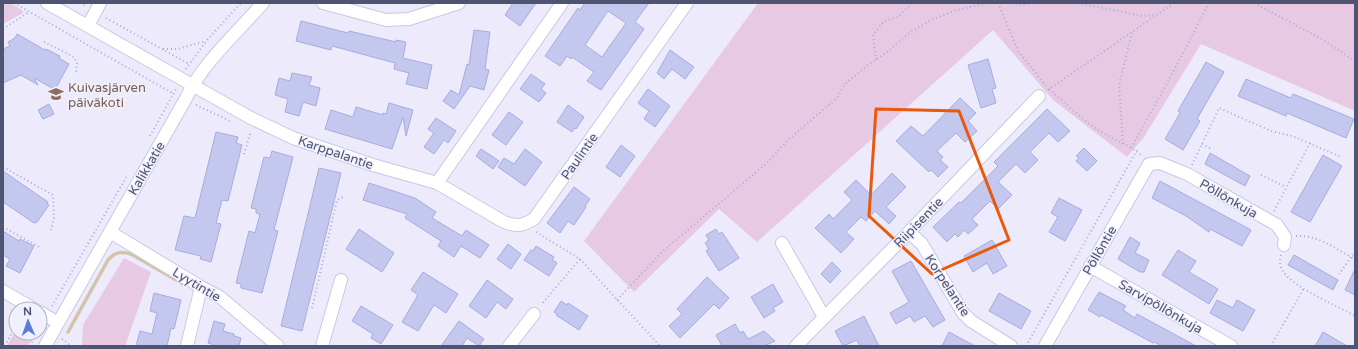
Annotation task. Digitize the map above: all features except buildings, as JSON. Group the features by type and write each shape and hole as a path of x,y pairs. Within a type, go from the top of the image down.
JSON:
{"street":[{"name":"Karppalantie","path":"47,3 252,118 299,140 374,165 437,183"},
{"name":"Kalikkatie","path":"45,346 193,85 204,68 263,3"},
{"path":"323,3 386,20 409,19 459,3"},
{"path":"524,225 516,226 504,222 437,183 562,3"},
{"name":"Paulintie","path":"524,225 534,219 687,3"},
{"path":"88,26 97,7"},
{"name":"Riipisentie","path":"796,346 1044,93"},
{"name":"Pöllönkuja","path":"1154,163 1187,174 1277,225 1284,241"},
{"name":"Pöllöntie","path":"1045,346 1090,266 1154,163"},
{"name":"Lyytintie","path":"110,232 201,287 220,296 278,346"},
{"name":"Korpelantie","path":"909,232 922,244 963,313 971,321 1011,346"},
{"path":"782,243 824,317"},
{"name":"Sarvipöllönkuja","path":"1090,266 1231,346"},
{"path":"322,346 340,280"},
{"path":"187,346 201,287"},
{"path":"3,291 20,301"},
{"path":"509,346 534,314"},
{"path":"48,317 58,323"}],"path":[{"path":"14,3 185,100 232,122 252,118 244,154"},
{"path":"80,3 97,7 162,49 189,64"},
{"path":"148,139 189,64 207,40 241,3"},
{"path":"876,60 873,35 884,21 898,16 912,3"},
{"path":"617,300 663,251 768,162 790,138 837,98 845,84 908,34 931,20 954,11 986,3"},
{"path":"998,3 1018,51 1044,93 1097,129 1123,145 1136,150 1154,163"},
{"path":"1012,3 1022,5 1031,3"},
{"path":"1078,3 1143,16 1157,15"},
{"path":"1044,93 1174,3"},
{"path":"1130,148 1170,78 1209,3"},
{"path":"1254,3 1320,38 1355,61"},
{"path":"3,29 29,12"},
{"path":"1123,145 1119,85 1133,32"},
{"path":"162,49 178,49 207,40"},
{"path":"44,42 74,57 77,63 76,72"},
{"path":"1187,174 1219,108 1271,131 1292,136 1341,157"},
{"path":"1269,221 1310,143"},
{"path":"1202,144 1212,149"},
{"path":"1026,346 1136,150"},
{"path":"3,167 53,195 54,218 51,230"},
{"path":"48,306 128,173"},
{"path":"1261,175 1286,187"},
{"path":"312,308 337,200 343,197"},
{"path":"524,225 580,260 660,346"},
{"path":"3,227 41,248"},
{"path":"1355,259 1317,238 1308,235 1284,241 1280,261 1281,268 1286,276 1304,288 1355,316"},
{"path":"1339,274 1355,252"},
{"path":"534,314 580,260"},
{"path":"1271,346 1304,288"}],"highlighted area":[{"path":"876,109 959,111 1009,240 932,274 869,216"}],"shaded area":[{"path":"3,3 10,3 22,10 23,13 3,24"},
{"path":"758,3 1355,3 1355,111 1201,44 1144,137 1127,157 1053,100 993,30 757,242 719,209 634,292 584,241"},
{"path":"124,258 151,272 125,346 82,346 83,325"},
{"path":"10,341 31,341 28,346 7,346"}],"waterway":[{"path":"68,332 108,260 113,255 121,252 131,254 185,285"}],"place":[{"name":"Kuivasjärven päiväkoti","path":"56,94"}]}
